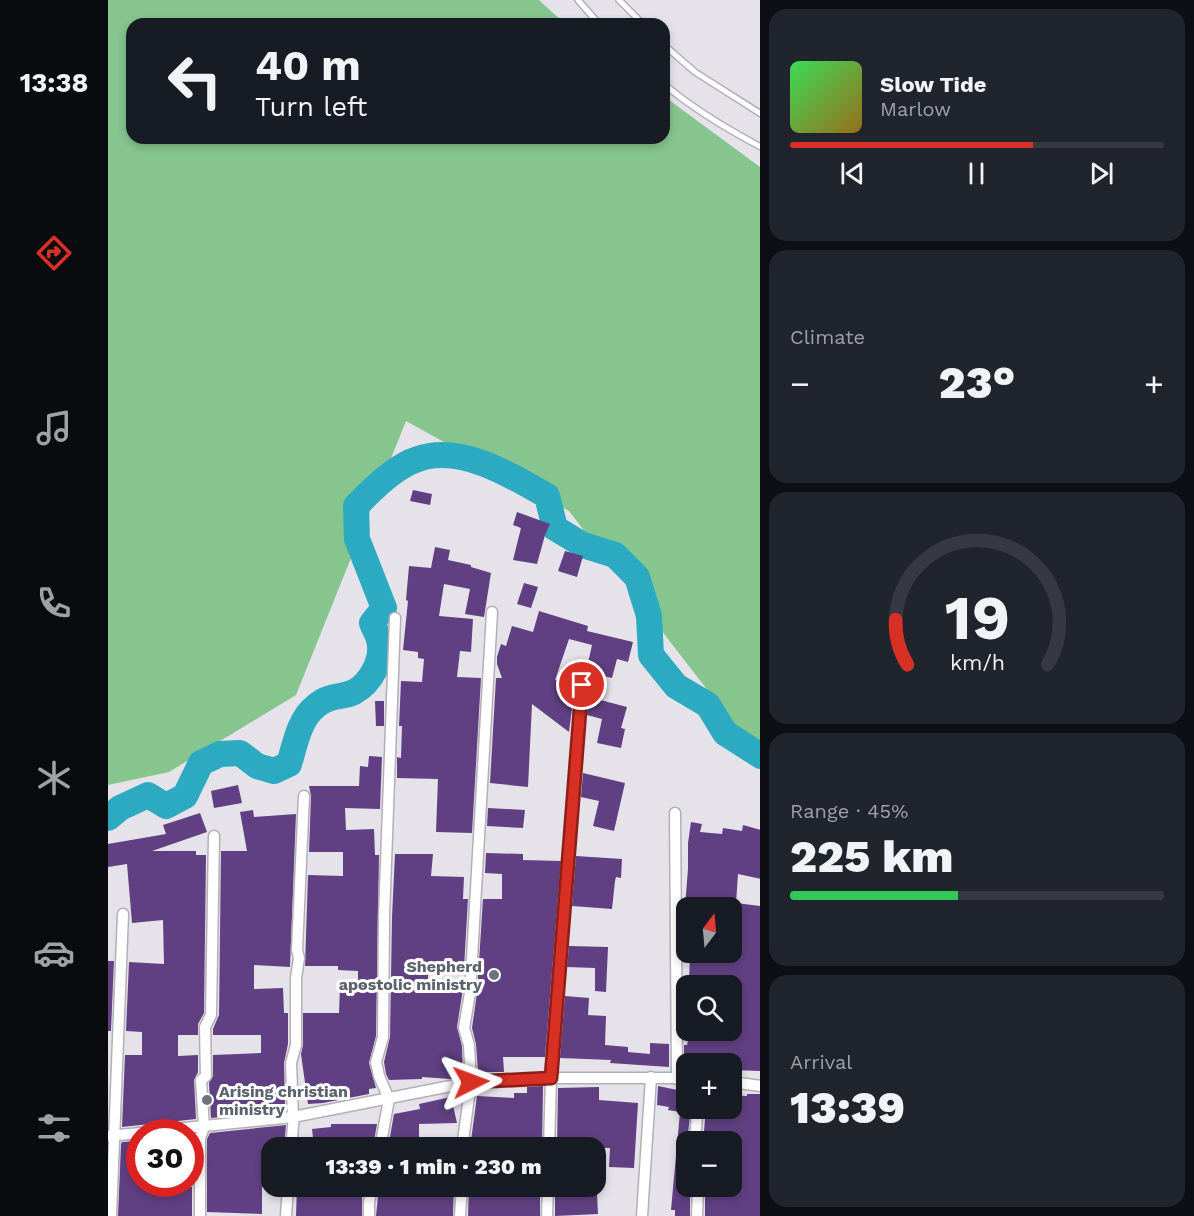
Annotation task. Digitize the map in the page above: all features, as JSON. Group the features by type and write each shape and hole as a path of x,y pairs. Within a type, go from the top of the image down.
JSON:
{"street":[{"path":"464,1137 471,1082 469,1045 464,1028 470,993 492,612"},
{"path":"382,1137 389,1099 379,1076 376,1062 383,1036 384,917 395,618"},
{"path":"549,1137 551,1078 582,685"},
{"path":"292,1137 291,1063 296,1045 296,978 299,958 297,950 304,796"},
{"path":"675,813 681,1053"},
{"path":"204,1119 201,1080 206,1076 205,1027 211,1016 214,836"},
{"path":"111,1216 112,1136 123,914"},
{"path":"642,1216 651,1077"},
{"path":"204,1126 293,1117 471,1082 551,1078 676,1078"},
{"path":"742,1083 760,1086"},
{"path":"200,1197 200,1216"},
{"path":"286,1216 287,1197"},
{"path":"369,1216 371,1197"},
{"path":"460,1216 461,1197"},
{"path":"547,1216 548,1197"},
{"path":"697,1216 698,1197"}],"lane":[{"path":"578,0 593,18"},
{"path":"619,0 637,18"},
{"path":"670,50 695,72 760,114"},
{"path":"670,89 760,147"}],"green space":[{"path":"108,0 539,0 558,18 126,18 126,144 670,144 670,101 760,167 760,758 569,511 406,421 296,695 169,772 108,785"}],"building":[{"path":"413,490 432,494 430,505 410,501"},
{"path":"517,512 550,524 537,564 513,560 521,528 513,525"},
{"path":"435,547 450,550 448,560 471,565 471,567 491,573 484,617 465,614 470,589 444,584 439,616 473,619 471,652 460,651 457,677 481,678 472,833 436,832 438,779 397,778 397,757 401,758 402,726 399,726 401,681 422,682 424,659 418,658 418,652 403,650 409,566 431,568"},
{"path":"565,551 583,556 577,577 558,571"},
{"path":"524,583 538,587 531,608 517,604"},
{"path":"539,611 588,626 587,631 633,642 628,662 617,659 612,678 586,672 592,645 569,639 555,680 573,685 569,732 532,704 528,787 490,783 496,678 502,678 497,657 501,644 506,646 512,626 533,632"},
{"path":"589,697 627,707 621,728 625,729 621,748 597,743 602,719 587,715"},
{"path":"375,701 384,701 384,726 376,726"},
{"path":"369,756 382,757 380,809 345,808 346,830 374,829 375,855 379,855 376,1036 369,1063 376,1088 369,1089 369,1094 308,1104 301,1054 303,1013 339,1013 340,986 358,985 358,971 338,970 338,966 305,966 308,875 343,876 343,852 309,852 311,796 309,786 359,786 360,766 368,767"},
{"path":"583,773 625,783 614,831 593,826 599,801 581,797"},
{"path":"238,785 242,803 214,808 211,791"},
{"path":"488,808 525,810 523,828 487,826"},
{"path":"253,810 254,817 296,814 290,967 254,965 254,989 283,988 284,1013 288,1013 288,1044 284,1063 285,1104 260,1105 260,1113 211,1118 209,1083 213,1076 213,1055 261,1053 261,1035 213,1035 219,1015 221,851 247,851 240,812"},
{"path":"200,813 207,832 152,851 196,851 196,855 206,855 204,1013 198,1024 198,1035 178,1035 178,1056 198,1055 198,1072 194,1080 196,1119 126,1119 126,1127 122,1127 125,1055 142,1055 142,1032 126,1031 129,962 164,964 163,920 132,923 127,864 108,867 108,844 166,834 163,825"},
{"path":"691,822 702,824 700,832 722,834 723,828 742,831 743,825 760,830 760,879 738,874 736,897 686,897"},
{"path":"486,853 523,854 523,860 561,861 545,1057 503,1057 504,1072 478,1072 476,1044 472,1028 477,993 483,899 502,899 502,874 485,873"},
{"path":"395,854 433,854 431,876 464,877 463,899 468,899 464,968 456,968 456,963 428,962 428,988 463,989 457,1027 462,1046 463,1076 450,1079 422,1077 422,1079 389,1080 386,1074 384,1062 390,1037"},
{"path":"576,856 622,859 621,878 616,877 612,909 572,906"},
{"path":"742,904 760,906 760,1071 742,1070 742,1053 684,1053 684,1045 687,1045 688,1041 742,1041 742,975 689,975 690,963 742,963"},
{"path":"569,946 608,947 606,992 595,991 595,968 567,967"},
{"path":"108,961 114,961 111,1031 108,1031"},
{"path":"565,996 589,998 588,1015 606,1016 605,1045 628,1047 628,1052 650,1054 650,1043 669,1044 669,1067 610,1063 611,1060 560,1058"},
{"path":"543,1086 542,1137 471,1137 477,1096 514,1098 514,1093 527,1093 527,1087"},
{"path":"658,1086 676,1090 676,1111 668,1110 669,1107 657,1105"},
{"path":"599,1087 599,1100 638,1103 634,1168 609,1167 610,1148 606,1148 606,1137 557,1137 558,1088"},
{"path":"760,1094 760,1216 705,1216 705,1197 742,1197 742,1131 704,1131 705,1119 742,1119 742,1096"},
{"path":"451,1097 457,1123 419,1124 419,1137 390,1137 394,1114 420,1109 419,1104"},
{"path":"679,1119 690,1119 688,1131 678,1131"},
{"path":"331,1124 377,1124 375,1137 313,1137 312,1129 331,1127"},
{"path":"286,1125 285,1137 261,1137 262,1214 207,1212 207,1139 210,1133"},
{"path":"122,1142 126,1142 126,1197 192,1197 192,1216 118,1216"},
{"path":"676,1156 676,1197 690,1197 690,1216 675,1216 675,1210 671,1210"},
{"path":"297,1197 362,1197 362,1216 296,1216"},
{"path":"378,1197 454,1197 453,1216 376,1216"},
{"path":"469,1197 540,1197 540,1216 468,1216"},
{"path":"555,1197 597,1197 598,1214 555,1216"}],"waterway":[{"path":"108,818 120,808 148,795 166,806 185,796 201,763 220,754 240,753 257,766 274,771 289,764 298,733 310,711 321,702 354,692 366,683 375,670 380,655 378,638 372,623 384,608 357,539 356,506 384,479 401,467 409,462 434,455 468,459 518,479 547,496 555,528 583,545 615,555 637,577 649,616 651,655 676,686 708,705 725,733 760,755"}],"place":[{"name":"Shepherd apostolic ministry","path":"494,975"},
{"name":"Arising christian ministry","path":"207,1100"}],"route":[{"path":"471,1082 551,1078 582,685"}]}
